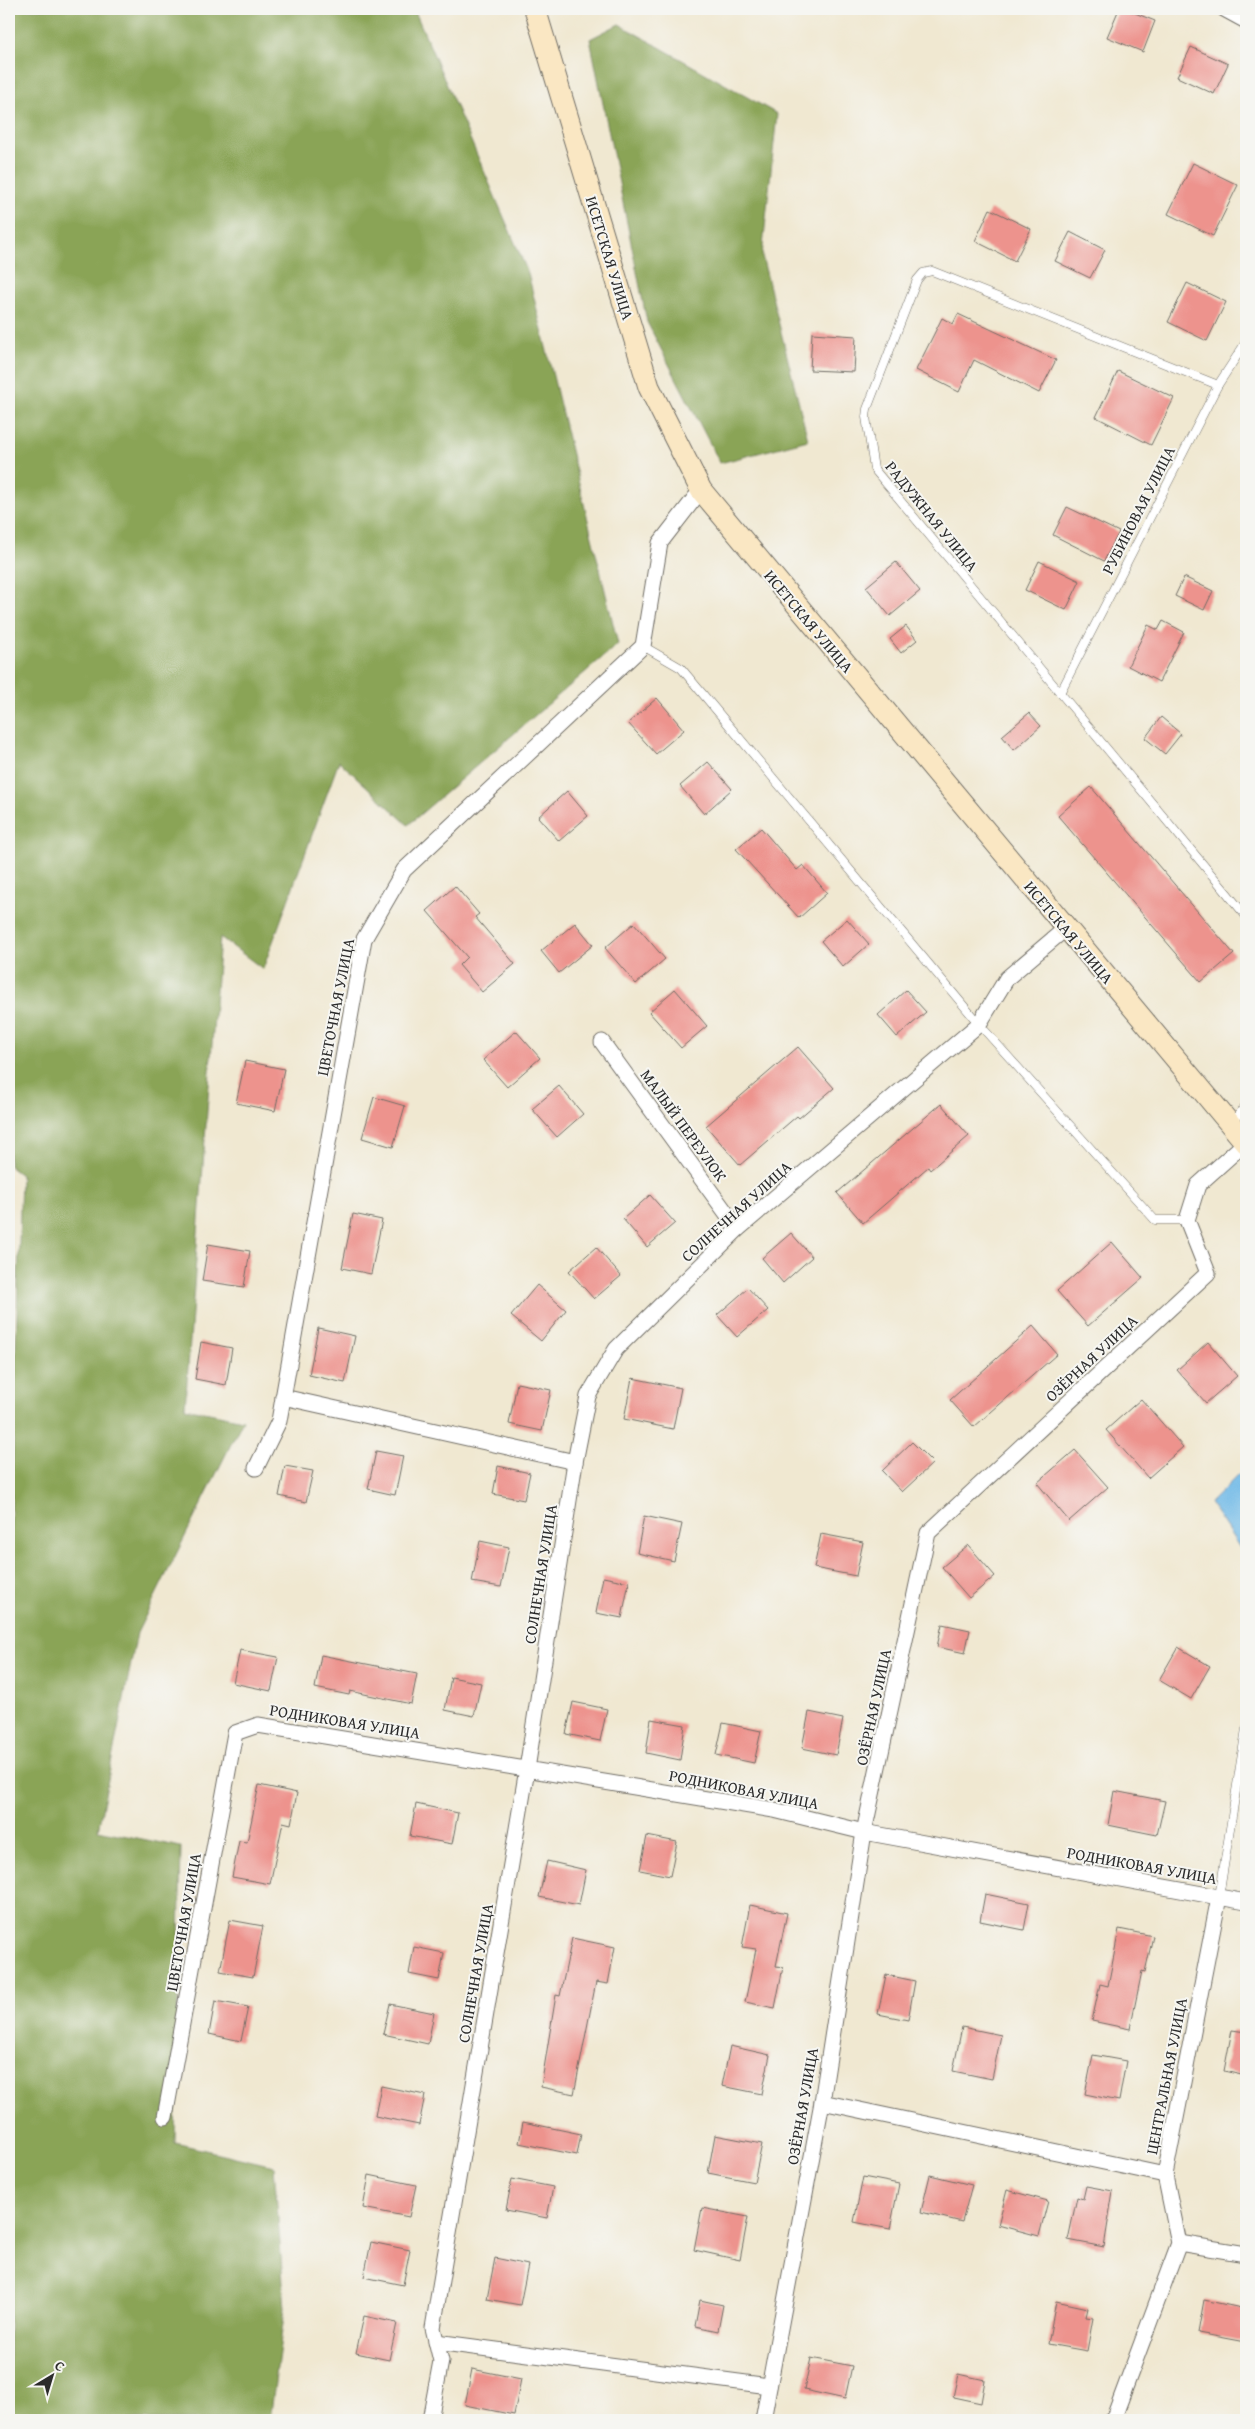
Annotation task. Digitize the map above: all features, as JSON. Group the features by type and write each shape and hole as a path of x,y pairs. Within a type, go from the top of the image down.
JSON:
{"main road":[{"name":"ИСЕТСКАЯ УЛИЦА","path":"535,9 649,388 701,490 1246,1142"}],"street":[{"path":"1224,9 1246,20"},
{"path":"643,646 660,543 701,490"},
{"name":"ЦВЕТОЧНАЯ УЛИЦА","path":"256,1468 279,1421 364,940 404,870 643,646"},
{"name":"СОЛНЕЧНАЯ УЛИЦА","path":"430,2420 440,2361 433,2328 527,1769 575,1462 588,1396 616,1349 738,1229 979,1024 1007,978 1066,928"},
{"name":"МАЛЫЙ ПЕРЕУЛОК","path":"602,1042 738,1229"},
{"path":"1187,1220 1198,1185 1246,1142"},
{"name":"ОЗЁРНАЯ УЛИЦА","path":"763,2420 822,2102 864,1832 928,1532 1208,1273 1187,1220"},
{"path":"283,1398 575,1462"},
{"name":"РОДНИКОВАЯ УЛИЦА","path":"235,1733 258,1725 774,1810 864,1832 1246,1902"},
{"name":"ЦВЕТОЧНАЯ УЛИЦА","path":"165,2117 235,1733"},
{"name":"ЦЕНТРАЛЬНАЯ УЛИЦА","path":"1179,2243 1165,2175 1219,1897"},
{"path":"822,2102 1165,2175"},
{"path":"1113,2420 1179,2243 1246,2254"},
{"path":"436,2342 769,2386"}],"lane":[{"name":"РАДУЖНАЯ УЛИЦА","path":"1218,385 936,272 927,272 917,280 866,412 873,467 1246,916"},
{"name":"РУБИНОВАЯ УЛИЦА","path":"1060,692 1218,385 1246,342"},
{"path":"643,646 681,668 979,1024 1155,1220 1187,1220"},
{"path":"1231,1125 1246,1105"},
{"name":"ЦЕНТРАЛЬНАЯ УЛИЦА","path":"1219,1897 1246,1729"}],"green space":[{"path":"9,9 414,9 528,273 618,644 408,825 339,761 263,969 220,937 185,1408 243,1420 137,1633 98,1830 181,1847 175,2143 274,2166 285,2308 270,2420 9,2420 9,1585 21,1175 9,1166"},
{"path":"619,24 777,114 762,256 808,440 720,463 647,322 590,39"}],"water":[{"path":"1246,1467 1246,1557 1210,1503"}],"building":[{"path":"1119,9 1125,9 1155,21 1143,52 1107,37"},
{"path":"1191,47 1228,64 1214,94 1177,77"},
{"path":"1193,163 1238,185 1213,236 1168,214"},
{"path":"990,209 1031,229 1015,261 975,241"},
{"path":"1070,232 1105,250 1090,278 1055,261"},
{"path":"1187,283 1226,302 1207,341 1168,322"},
{"path":"958,314 1056,360 1039,393 974,360 959,392 916,370 942,318 953,324"},
{"path":"812,333 856,336 854,372 810,370"},
{"path":"1118,371 1174,398 1151,445 1096,417"},
{"path":"1067,507 1119,532 1104,561 1053,535"},
{"path":"1039,561 1080,581 1066,610 1025,590"},
{"path":"896,562 920,591 890,616 866,587"},
{"path":"1184,577 1213,591 1204,610 1175,596"},
{"path":"1163,621 1184,632 1159,682 1128,666 1148,625 1158,630"},
{"path":"906,626 917,640 901,653 890,639"},
{"path":"657,698 684,730 656,754 628,723"},
{"path":"1029,713 1041,726 1014,750 1002,736"},
{"path":"1161,717 1181,734 1165,754 1145,738"},
{"path":"708,762 732,789 704,814 680,786"},
{"path":"1091,787 1234,954 1201,982 1058,816"},
{"path":"567,791 588,816 559,841 538,817"},
{"path":"761,828 797,870 803,865 827,893 799,918 736,849"},
{"path":"455,886 479,914 475,917 515,964 482,992 459,965 467,957 427,911"},
{"path":"847,919 869,944 843,967 821,941"},
{"path":"575,923 593,945 559,973 541,951"},
{"path":"634,923 665,959 636,984 605,948"},
{"path":"675,989 707,1026 681,1048 649,1012"},
{"path":"906,990 926,1012 897,1037 878,1015"},
{"path":"516,1031 540,1058 507,1087 483,1060"},
{"path":"798,1047 834,1088 799,1118 797,1116 740,1165 706,1126"},
{"path":"245,1061 284,1069 275,1111 236,1103"},
{"path":"559,1086 583,1114 557,1137 532,1109"},
{"path":"374,1097 405,1106 393,1147 362,1138"},
{"path":"941,1104 969,1136 930,1170 928,1167 863,1223 837,1193"},
{"path":"650,1195 675,1223 647,1247 623,1219"},
{"path":"353,1214 382,1220 371,1274 342,1268"},
{"path":"791,1233 812,1257 783,1283 762,1258"},
{"path":"1112,1242 1143,1278 1088,1326 1057,1291"},
{"path":"208,1244 250,1251 244,1287 202,1281"},
{"path":"596,1247 621,1276 594,1299 569,1271"},
{"path":"537,1285 566,1310 541,1341 511,1316"},
{"path":"748,1288 768,1310 737,1337 717,1315"},
{"path":"1033,1326 1057,1354 974,1427 950,1400"},
{"path":"318,1328 355,1336 345,1383 309,1375"},
{"path":"201,1342 232,1348 226,1385 195,1379"},
{"path":"1208,1342 1237,1376 1206,1403 1177,1370"},
{"path":"632,1378 681,1388 673,1429 624,1419"},
{"path":"517,1383 551,1390 542,1431 509,1424"},
{"path":"1141,1399 1183,1447 1148,1478 1106,1430"},
{"path":"912,1442 933,1463 902,1492 882,1471"},
{"path":"1075,1450 1108,1487 1069,1521 1037,1483"},
{"path":"376,1451 403,1456 395,1495 368,1489"},
{"path":"285,1466 313,1471 306,1502 279,1496"},
{"path":"498,1466 530,1473 524,1500 493,1494"},
{"path":"644,1516 682,1524 674,1561 637,1553"},
{"path":"821,1534 863,1542 856,1576 814,1568"},
{"path":"480,1541 509,1547 501,1587 472,1582"},
{"path":"968,1545 995,1576 969,1598 942,1567"},
{"path":"603,1577 629,1582 622,1618 596,1613"},
{"path":"942,1624 970,1630 965,1653 937,1647"},
{"path":"1178,1647 1210,1666 1191,1699 1159,1680"},
{"path":"240,1650 278,1657 271,1691 233,1683"},
{"path":"321,1655 417,1674 411,1704 350,1691 349,1695 315,1688"},
{"path":"451,1677 481,1683 474,1716 445,1710"},
{"path":"573,1702 607,1709 600,1741 566,1734"},
{"path":"809,1712 843,1719 836,1755 802,1748"},
{"path":"651,1719 685,1725 680,1760 646,1753"},
{"path":"723,1723 761,1731 754,1763 716,1755"},
{"path":"259,1785 297,1793 291,1824 283,1822 270,1884 232,1877 239,1841 247,1842"},
{"path":"1114,1791 1165,1801 1157,1835 1108,1825"},
{"path":"416,1804 458,1813 452,1844 410,1836"},
{"path":"647,1836 677,1842 670,1876 640,1870"},
{"path":"547,1861 586,1870 579,1905 539,1897"},
{"path":"985,1894 1029,1903 1024,1930 980,1921"},
{"path":"750,1905 787,1913 776,1966 783,1967 775,2008 745,2002 756,1949 742,1947"},
{"path":"230,1920 263,1926 253,1977 220,1971"},
{"path":"1119,1929 1153,1936 1145,1972 1142,1971 1130,2029 1092,2021 1100,1984 1108,1986"},
{"path":"572,1938 615,1947 608,1984 596,1982 574,2094 541,2087 556,1995 560,1996"},
{"path":"414,1947 444,1953 439,1980 409,1974"},
{"path":"886,1975 915,1981 908,2020 878,2014"},
{"path":"215,2001 248,2007 241,2041 209,2034"},
{"path":"390,2004 434,2013 428,2044 383,2034"},
{"path":"962,2027 1001,2035 992,2079 953,2071"},
{"path":"1232,2030 1246,2032 1246,2076 1224,2071"},
{"path":"730,2046 770,2055 762,2094 722,2086"},
{"path":"1093,2055 1126,2061 1119,2101 1085,2094"},
{"path":"381,2086 425,2095 419,2125 375,2116"},
{"path":"523,2122 581,2134 577,2155 519,2143"},
{"path":"715,2135 762,2144 754,2182 708,2173"},
{"path":"369,2175 416,2185 409,2217 363,2208"},
{"path":"930,2175 972,2185 962,2222 921,2212"},
{"path":"863,2177 899,2184 890,2229 854,2222"},
{"path":"512,2179 553,2187 547,2218 506,2210"},
{"path":"1086,2186 1113,2191 1104,2247 1068,2240 1077,2197 1083,2199"},
{"path":"1007,2190 1048,2201 1039,2236 998,2225"},
{"path":"702,2208 748,2217 740,2260 694,2250"},
{"path":"371,2242 410,2250 403,2285 364,2277"},
{"path":"495,2258 528,2265 520,2305 487,2299"},
{"path":"700,2300 723,2305 718,2331 695,2326"},
{"path":"1204,2300 1246,2309 1246,2342 1198,2333"},
{"path":"1056,2301 1088,2308 1086,2317 1093,2318 1087,2351 1048,2344"},
{"path":"364,2316 397,2323 389,2360 356,2353"},
{"path":"811,2358 852,2366 845,2399 804,2390"},
{"path":"472,2369 521,2379 514,2415 465,2405"},
{"path":"958,2374 985,2380 981,2403 953,2397"}]}
